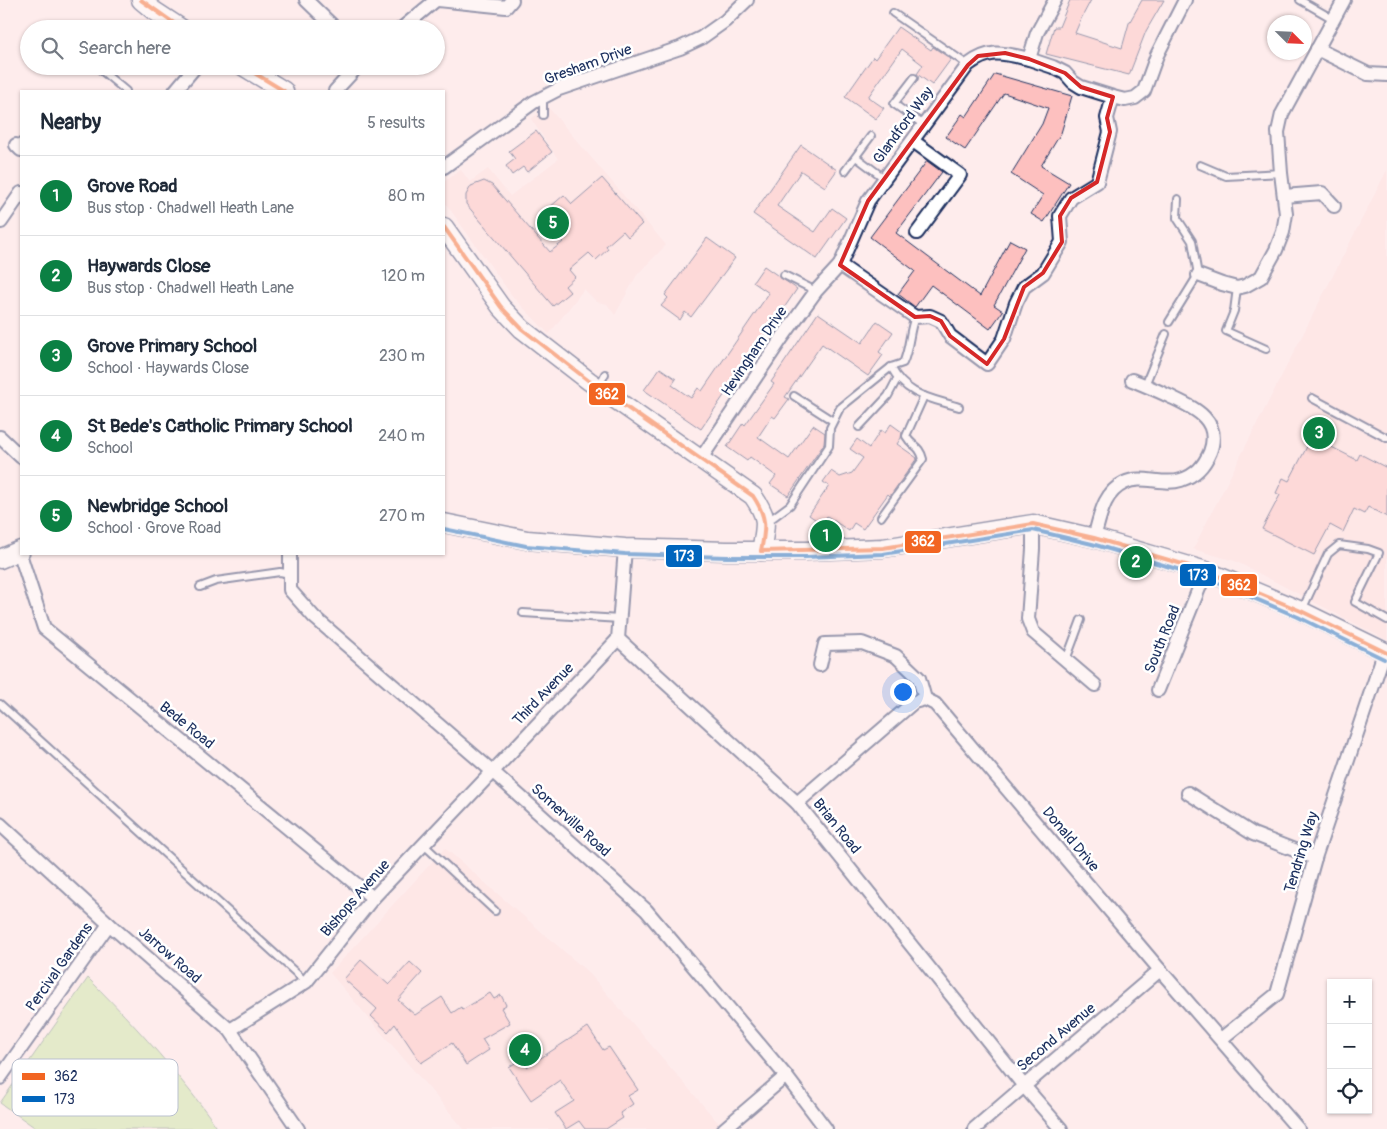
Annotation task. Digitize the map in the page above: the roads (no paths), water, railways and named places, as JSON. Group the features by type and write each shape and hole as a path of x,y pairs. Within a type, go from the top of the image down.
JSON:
{"street":[{"path":"141,0 168,20"},
{"path":"306,0 327,20"},
{"path":"412,20 437,0 475,2 506,7 512,0"},
{"name":"Gresham Drive","path":"445,167 543,97 559,89 680,48 701,38 717,27 747,0"},
{"path":"1029,59 1037,33 1055,0"},
{"name":"Glandford Way","path":"840,265 868,201 968,65 978,56 990,53 1005,53 1029,59 1065,73 1073,82 1081,87 1113,98 1125,100 1135,98 1144,91 1157,56 1185,0"},
{"path":"1198,275 1237,288 1245,286 1261,277 1276,250 1283,232 1286,214 1278,132 1282,114 1344,0"},
{"path":"1317,48 1368,74 1387,75"},
{"path":"176,90 188,75"},
{"path":"258,75 282,90"},
{"path":"336,90 350,75"},
{"path":"840,265 915,317 930,316 941,321 950,336 987,364 1004,340 1016,303 1024,287 1043,273 1062,242 1060,216 1070,198 1097,182 1110,132 1107,118 1113,98"},
{"path":"913,141 960,175 917,233"},
{"path":"1284,196 1322,193 1334,206"},
{"path":"1,222 20,195"},
{"path":"447,236 501,307 522,329 602,381 700,460 753,496 762,509 766,523 761,551"},
{"name":"Hevingham Drive","path":"700,460 782,338 816,291 840,265"},
{"path":"1094,538 1105,501 1115,489 1125,482 1136,479 1178,481 1189,477 1200,470 1212,445 1212,431 1208,420 1196,409 1132,380"},
{"path":"0,437 20,456"},
{"path":"445,523 527,540 625,548 761,551 883,548 1033,524 1094,538 1206,571 1301,611 1386,653"},
{"path":"1033,524 1028,619 1033,632 1096,685"},
{"path":"618,639 625,548"},
{"path":"0,559 20,551"},
{"name":"Bede Road","path":"21,555 44,628 373,898"},
{"name":"Somerville Road","path":"290,555 290,590 314,617 492,771 646,910 786,1076 826,1129"},
{"name":"South Road","path":"1158,690 1206,571"},
{"name":"Third Avenue","path":"492,771 618,639"},
{"name":"Brian Road","path":"618,639 798,803 1024,1086 1061,1129"},
{"path":"798,803 914,702 924,700 919,678 896,656 862,643 825,644 820,664"},
{"name":"Tendring Way","path":"1221,1039 1277,994 1315,858 1386,653"},
{"name":"Donald Drive","path":"924,700 935,704 1160,970 1298,1129"},
{"name":"Bishops Avenue","path":"230,1030 306,982 373,898 492,771"},
{"path":"1188,793 1253,834 1315,858"},
{"name":"Jarrow Road","path":"0,824 109,924 230,1030 298,1129"},
{"name":"Percival Gardens","path":"13,1059 109,924"},
{"name":"Second Avenue","path":"974,1129 1160,970"},
{"name":"Percival Gardens","path":"0,1078 12,1061"},
{"path":"724,1129 786,1076"}],"lane":[{"path":"1300,0 1333,19"},
{"path":"894,13 968,65"},
{"path":"107,75 125,90"},
{"path":"914,78 894,104 924,125"},
{"path":"543,97 543,114"},
{"path":"845,171 871,136"},
{"path":"856,157 884,178"},
{"path":"1200,165 1226,176 1281,173"},
{"path":"1169,322 1198,275 1192,240 1177,218 1178,199"},
{"path":"784,275 816,291"},
{"path":"1237,288 1234,311 1226,331 1266,349"},
{"path":"766,523 790,505 820,460 829,446 830,428 840,408 891,367 903,363 907,355 915,317"},
{"path":"1145,385 1166,334"},
{"path":"891,367 897,379 907,388 924,396 959,407"},
{"path":"859,428 888,396 897,379"},
{"path":"794,396 833,421"},
{"path":"881,517 923,459 921,450 908,440 906,436 907,430 924,396"},
{"path":"1312,398 1387,438"},
{"path":"1301,611 1328,554 1339,545 1379,552 1356,602 1387,620"},
{"path":"200,586 216,581 280,572 290,574"},
{"path":"523,613 620,619"},
{"path":"1066,660 1081,620"},
{"path":"0,704 306,982"},
{"path":"424,845 495,911"}],"place":[{"name":"Newbridge School","path":"553,223"},
{"name":"Grove Primary School","path":"1319,433"},
{"name":"Grove Road","path":"826,536"},
{"name":"Haywards Close","path":"1136,562"},
{"name":"St Bede's Catholic Primary School","path":"525,1050"}]}
